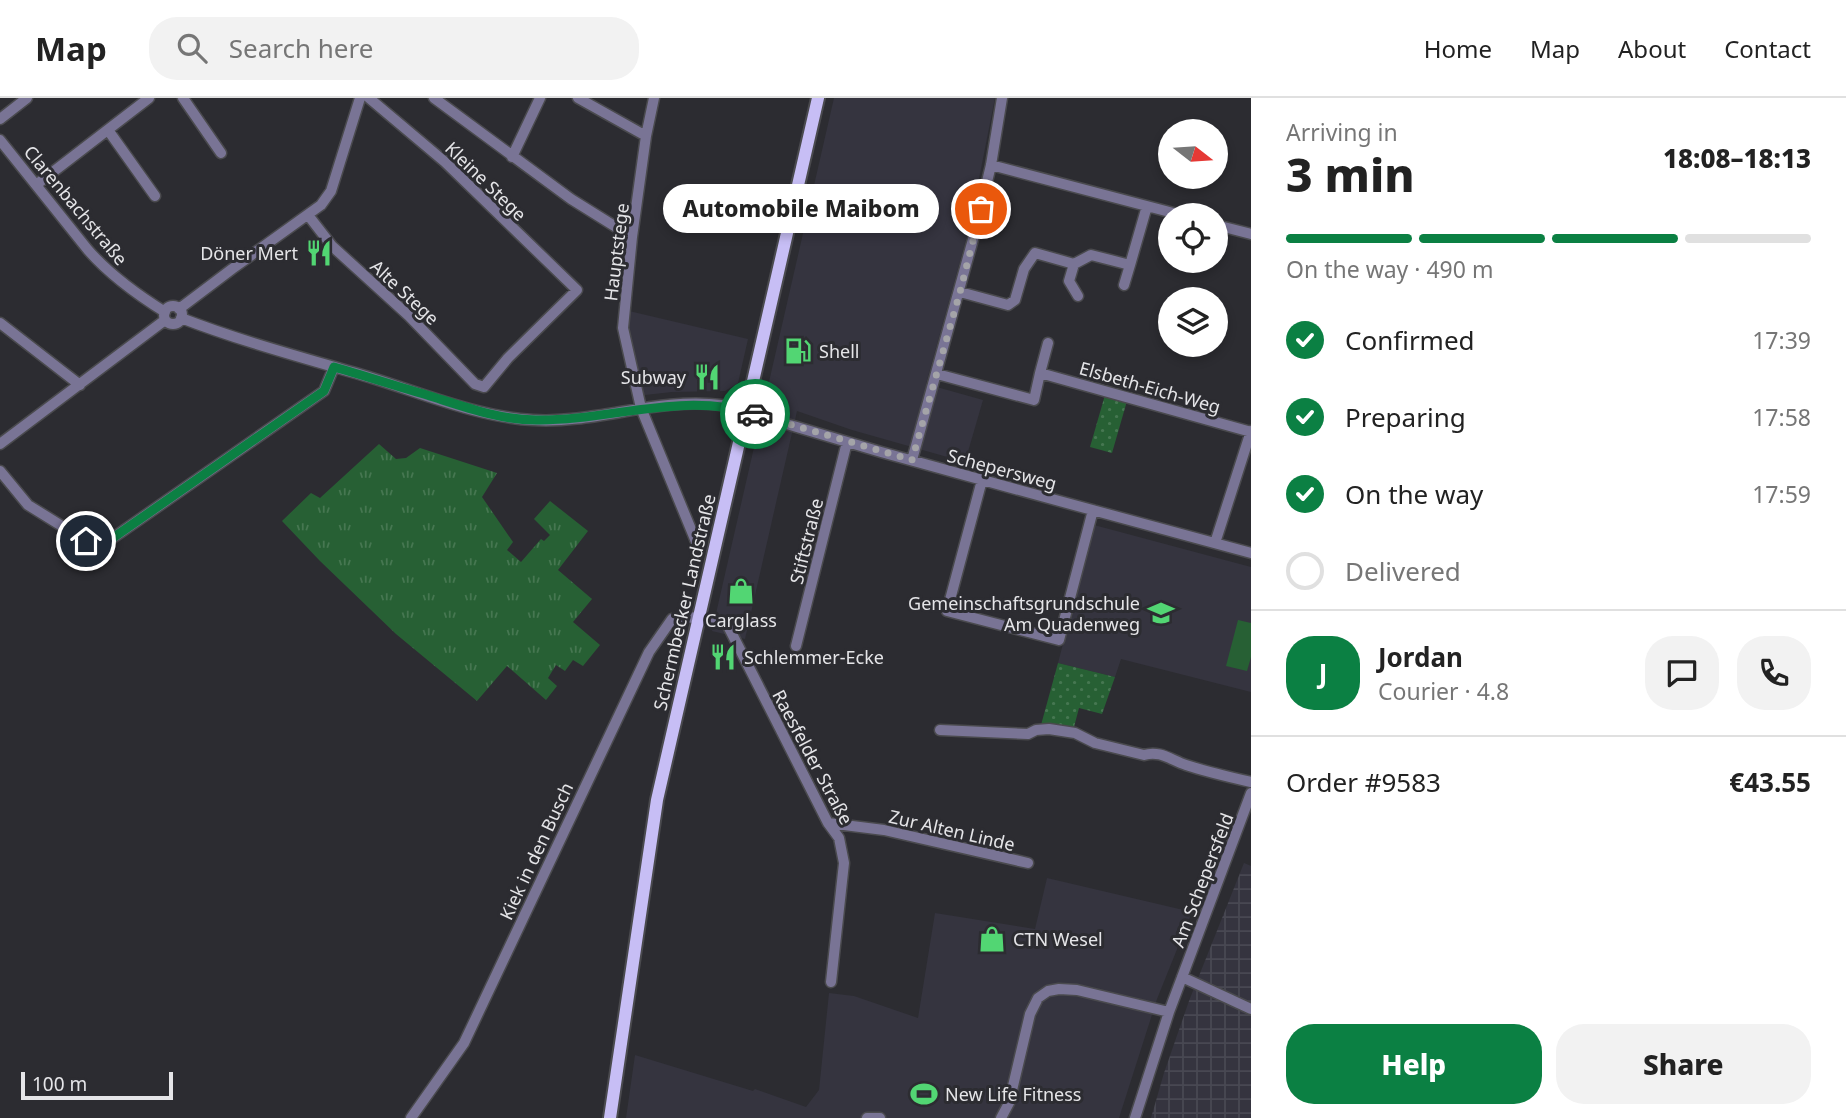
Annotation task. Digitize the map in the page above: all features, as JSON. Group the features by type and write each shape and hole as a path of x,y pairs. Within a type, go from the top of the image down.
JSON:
{"main road":[{"name":"Schermbecker Landstraße","path":"610,1118 657,800 818,98"}],"street":[{"path":"0,119 27,98"},
{"path":"36,185 149,98"},
{"path":"183,98 221,153"},
{"path":"0,444 80,385 165,316 170,324 175,324 180,314 232,269 321,205 331,191 360,98"},
{"name":"Kleine Stege","path":"369,98 445,162 577,290"},
{"path":"434,98 571,199 632,237"},
{"path":"512,157 540,98"},
{"path":"578,98 594,102 646,136"},
{"name":"Hauptstege","path":"641,408 623,328 632,237 654,98"},
{"path":"912,460 960,292 991,164 1002,98"},
{"path":"108,130 155,196"},
{"name":"Clarenbachstraße","path":"0,140 103,267 165,316"},
{"path":"991,164 1158,209"},
{"path":"1124,285 1147,206"},
{"name":"Alte Stege","path":"308,215 332,246 410,316 475,384 484,387"},
{"path":"1228,228 1251,234"},
{"path":"960,292 1008,305 1016,300 1024,269 1035,253 1074,264 1091,255 1130,265"},
{"path":"1074,264 1069,281 1079,296"},
{"name":"Hauptstege","path":"484,387 508,358 577,290"},
{"path":"180,314 237,338 505,417 534,421 566,419 691,404 720,405 746,411"},
{"path":"0,323 80,385"},
{"path":"937,374 1034,400 1048,343"},
{"path":"0,471 28,505 86,541 107,542 324,391 334,367"},
{"name":"Elsbeth-Eich-Weg","path":"1040,373 1251,431"},
{"path":"641,408 697,544"},
{"name":"Schepersweg","path":"746,411 982,480 1251,553"},
{"path":"1215,543 1251,431"},
{"name":"Stiftstraße","path":"796,646 847,442"},
{"path":"982,480 947,611 1059,640 1093,510"},
{"name":"Raesfelder Straße","path":"699,617 726,622 828,823 839,838 844,863 831,982"},
{"name":"Kiek in den Busch","path":"411,1118 464,1043 649,652 672,619 699,617"},
{"path":"940,730 1028,734 1049,729 1075,733 1095,743 1144,755 1151,753 1171,757 1182,764 1251,782"},
{"name":"Am Schepersfeld","path":"1135,1118 1168,1012 1251,793"},
{"name":"Zur Alten Linde","path":"828,823 884,830 1028,863"},
{"path":"1182,977 1251,1009"},
{"path":"1000,1118 1009,1103 1030,1014 1038,998 1048,991 1077,990 1168,1012"},
{"path":"867,1118 880,1118"}],"shaded area":[{"path":"834,98 995,98 969,229 926,384 983,400 965,462 852,430 797,411 745,639 712,631"},
{"path":"629,311 748,339 738,383 725,391 642,394 627,330"},
{"name":"Gemeinschaftsgrundschule Am Quadenweg","path":"1094,525 1251,567 1251,692 1121,659 1115,677 1058,663"},
{"path":"1244,863 1251,866 1251,1118 1151,1118 1189,1001"},
{"path":"1047,878 1192,912 1157,999 1119,1118 626,1118 635,1055 753,1091 755,1089 806,1107 819,1090 829,993 854,996 918,1018 935,913 1035,929"}],"green space":[{"path":"1105,395 1127,401 1112,453 1090,447"},
{"path":"379,444 396,459 406,458 420,448 497,473 482,497 513,542 507,550 521,562 541,539 544,541 550,535 534,519 550,501 588,531 558,570 592,599 573,622 600,645 583,666 573,660 565,671 556,665 548,678 557,686 546,700 507,666 477,701 396,634 282,521 311,493 320,498"},
{"path":"1238,620 1251,623 1251,657 1247,671 1226,666"},
{"path":"1058,663 1115,677 1102,714 1079,708 1074,727 1041,725"}],"way so far":[{"path":"755,414 912,460 981,209"}],"place":[{"name":"Automobile Maibom","path":"981,209"},
{"name":"Döner Mert","path":"319,253"},
{"name":"Shell","path":"798,351"},
{"name":"Subway","path":"707,377"},
{"name":"Carglass","path":"741,591"},
{"name":"Gemeinschaftsgrundschule Am Quadenweg","path":"1161,613"},
{"name":"Schlemmer-Ecke","path":"723,657"},
{"name":"CTN Wesel","path":"992,939"},
{"name":"New Life Fitness","path":"924,1094"}],"route":[{"path":"86,541 107,542 239,451 324,391 334,367 480,412 534,421 691,404 720,405 755,414"}]}
